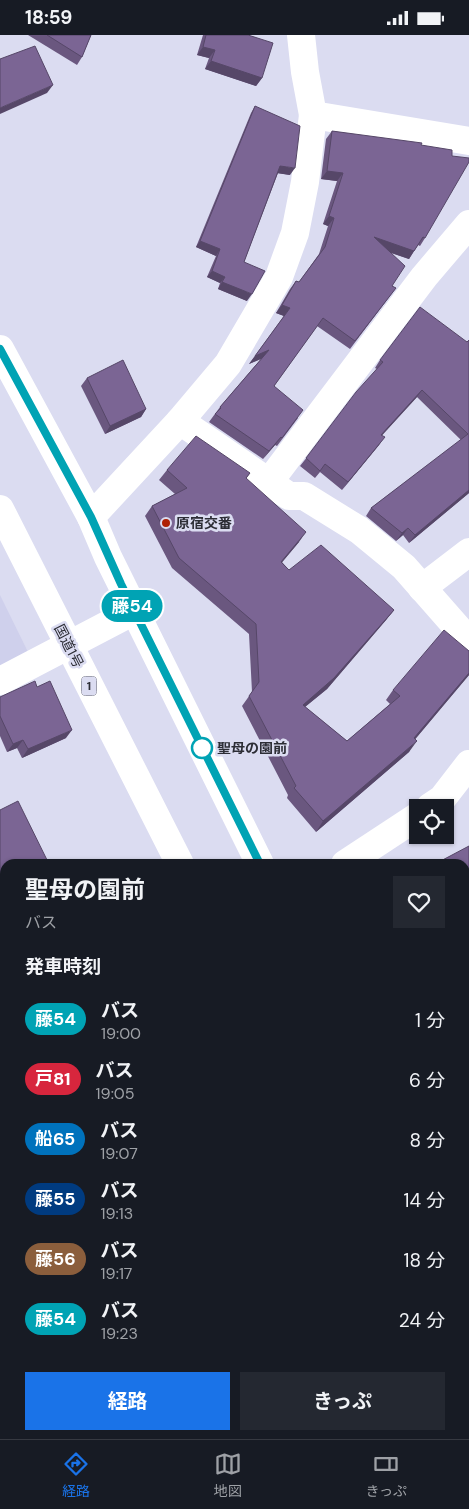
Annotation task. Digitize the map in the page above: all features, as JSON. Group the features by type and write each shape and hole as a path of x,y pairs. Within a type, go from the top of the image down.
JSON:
{"main road":[{"path":"91,517 180,421 228,364 279,277 295,233 305,182 313,115 297,36"},
{"path":"313,115 469,141"},
{"path":"269,483 424,277 469,225"},
{"path":"0,349 91,517 134,611 258,859"},
{"path":"180,421 288,497 304,496 359,530 404,567 469,641"},
{"name":"国道1号","path":"0,509 68,644 171,859"},
{"path":"422,588 469,551"},
{"path":"0,681 134,611"},
{"path":"442,799 469,764"},
{"path":"353,859 409,822"}],"shaded area":[{"path":"0,595 28,652 0,667"}],"building":[{"path":"47,35 91,35 82,57"},
{"path":"206,35 248,35 273,43 262,78 211,61 215,50 203,47"},
{"path":"35,46 53,85 0,108 0,59"},
{"path":"255,106 300,126 295,168 280,166 244,262 265,271 252,294 222,282 225,277 212,271 220,249 200,241"},
{"path":"332,131 422,143 421,145 452,150 452,156 469,158 469,162 425,238 423,237 414,251 374,237 405,266 392,286 396,288 355,341 323,318 274,386 303,410 282,438 269,451 215,414 269,350 255,356 290,308 282,305 296,281 299,282 325,247 334,218 329,216 343,173 327,171"},
{"path":"420,307 467,342 469,340 469,490 415,535 408,528 402,533 371,508 468,434 422,390 381,435 385,437 348,482 325,464 320,471 306,458 356,392 383,362 380,360"},
{"path":"123,360 146,409 110,426 87,378"},
{"path":"196,436 250,473 246,478 306,532 281,562 289,570 321,545 394,610 334,678 303,705 347,741 400,696 393,690 444,630 469,651 469,673 414,738 417,741 323,821 294,788 296,786 249,696 259,682 256,624 179,558 152,506 187,488 167,470"},
{"path":"35,681 37,687 50,681 72,730 28,749 23,740 13,744 0,716 0,697"},
{"path":"18,801 47,859 0,859 0,810"},
{"path":"469,846 469,859 444,859"}],"bus line":[{"name":"藤54","path":"0,349 91,517 121,584 257,859"}],"place":[{"name":"原宿交番","path":"166,523"},
{"name":"聖母の園前","path":"202,748"}]}
